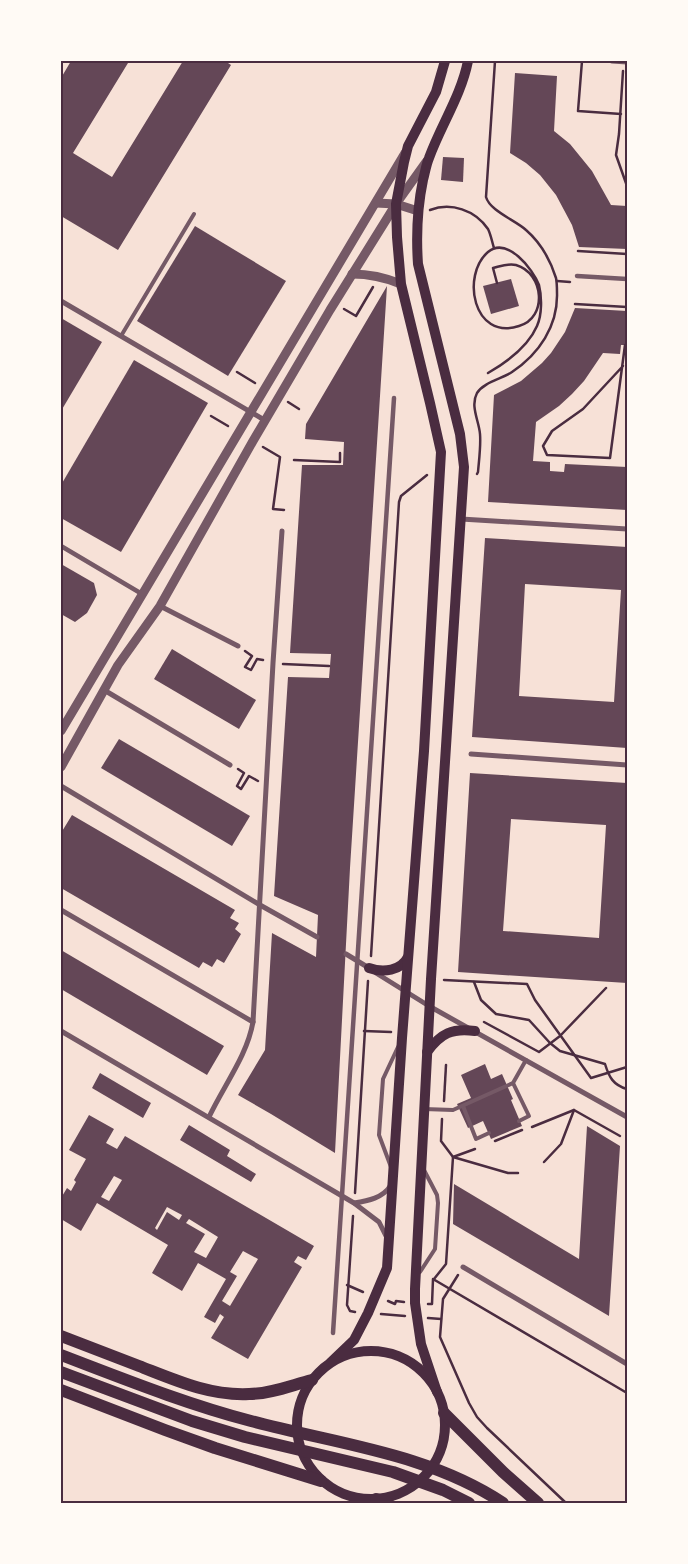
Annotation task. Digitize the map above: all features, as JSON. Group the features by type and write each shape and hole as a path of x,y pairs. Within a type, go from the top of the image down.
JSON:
{"main road":[{"path":"388,1503 376,1499 356,1498 333,1489 321,1480 312,1471 300,1446 296,1423 300,1402 312,1380 354,1340 387,1268 424,751 441,452 401,284 396,204 408,146 436,92 445,61"},
{"path":"376,1499 403,1492 425,1476 438,1457 444,1436 444,1413 421,1344 415,1303 415,1289 429,1006 464,467 462,443 418,264 416,236 418,212 428,159 456,99 468,61"},
{"path":"370,968 383,971 394,969 403,964 408,956"},
{"path":"427,1053 440,1037 450,1032 461,1030 475,1031"},
{"path":"61,1336 201,1389 227,1394 251,1394 312,1380"},
{"path":"331,1362 361,1352 383,1352 406,1360 423,1372 437,1392"},
{"path":"61,1355 197,1405 314,1437 423,1463 487,1492 503,1503"},
{"path":"61,1372 192,1421 245,1437 393,1472 443,1490 469,1503"},
{"path":"61,1390 207,1445 321,1480"},
{"path":"444,1413 503,1472 538,1503"}],"street":[{"path":"612,61 625,62"},
{"path":"61,731 376,203 408,146"},
{"path":"61,767 118,665 160,606 253,441 352,274 396,204 428,159"},
{"path":"376,203 396,204 418,212"},
{"path":"352,274 369,274 401,284"},
{"path":"577,276 627,279"},
{"path":"61,301 266,421"},
{"path":"333,1333 394,398"},
{"path":"461,519 627,529"},
{"path":"209,1117 219,1094 244,1052 253,1022 282,531"},
{"path":"61,546 142,594"},
{"path":"160,606 238,646"},
{"path":"104,690 230,765"},
{"path":"471,754 627,765"},
{"path":"61,786 317,937"},
{"path":"61,910 253,1022"},
{"path":"346,954 429,1006 627,1117"},
{"path":"61,1031 354,1203 379,1222 385,1231 388,1246"},
{"path":"354,1203 383,1194 388,1189 393,1176"},
{"path":"463,1267 627,1364"}],"lane":[{"path":"121,336 194,214"},
{"path":"393,1176 379,1135 384,1079 402,1038"},
{"path":"424,1109 453,1110 513,1083 526,1060"},
{"path":"513,1083 529,1116 519,1121"},
{"path":"463,1106 476,1139 488,1133"},
{"path":"415,1289 420,1272 435,1248 438,1203 437,1195 426,1174 422,1157"}],"path":[{"path":"582,61 578,111 621,114"},
{"path":"625,62 616,155 627,186"},
{"path":"488,373 518,352 528,341 537,328 541,306 539,285 526,263 517,255 505,249 494,248 482,259 476,272 474,288 480,314 483,319 493,326 506,328 523,325 534,316 539,301 538,288 534,280 529,273 518,266 507,265 493,268 497,283"},
{"path":"578,251 627,254"},
{"path":"356,316 371,290"},
{"path":"575,304 627,307"},
{"path":"623,366 583,409 552,431 543,446 547,455 610,458 623,366 625,345"},
{"path":"294,460 340,462 340,453"},
{"path":"277,478 273,509 284,510"},
{"path":"252,656 245,667 251,670 257,659 273,663 329,666"},
{"path":"230,765 244,773 237,786 241,788 249,776 266,786"},
{"path":"444,980 527,984 534,1000 591,1078 627,1067"},
{"path":"474,982 481,1000 496,1014 529,1020 550,1044 560,1050 605,1064 608,1073 617,1086 627,1089"},
{"path":"481,1020 539,1052 560,1036 606,988"},
{"path":"353,1030 392,1032"},
{"path":"446,1065 441,1141 453,1158 508,1173 518,1173"},
{"path":"574,1110 620,1136"},
{"path":"490,1143 574,1110"},
{"path":"544,1162 561,1144 574,1110"},
{"path":"453,1158 480,1147"},
{"path":"463,1267 443,1300 440,1337 477,1417 566,1503"},
{"path":"427,1304 432,1304 433,1279 627,1393"},
{"path":"336,1282 367,1293"},
{"path":"388,1301 395,1304 396,1302 406,1302"}],"building":[{"path":"71,61 125,61 128,63 73,153 112,177 183,61 225,61 231,65 118,250 61,216 61,78"},
{"path":"515,73 557,76 554,131 570,144 592,171 611,205 627,206 627,249 579,247 572,225 556,195 540,175 510,153"},
{"path":"443,157 464,158 463,182 441,180"},
{"path":"195,226 286,281 228,376 137,321"},
{"path":"511,279 519,306 491,314 483,286"},
{"path":"387,286 350,868 335,1153 238,1095 265,1050 272,933 316,957 318,915 274,896 288,677 329,678 331,654 290,653 302,465 343,465 344,442 305,439 306,424"},
{"path":"575,308 627,311 627,345 621,345 620,354 603,353 584,381 572,394 536,422 533,461 550,462 550,471 564,472 565,464 627,467 627,510 488,502 494,395 521,381 542,363 565,332"},
{"path":"61,318 102,342 61,411"},
{"path":"134,360 208,403 121,552 61,518 61,485"},
{"path":"485,538 627,547 627,748 472,737","holes":["525,584 621,590 614,702 519,696"]},
{"path":"61,564 94,583 97,595 87,613 75,622 61,614"},
{"path":"172,649 256,700 239,729 154,679"},
{"path":"119,739 250,816 232,846 101,768"},
{"path":"470,773 627,783 627,983 458,972","holes":["511,819 606,825 599,938 503,931"]},
{"path":"72,815 235,910 230,918 239,923 235,929 241,934 224,963 217,959 212,967 203,962 199,968 61,888 61,833"},
{"path":"61,950 224,1046 207,1075 61,989"},
{"path":"485,1064 491,1079 502,1074 522,1126 491,1139 483,1121 468,1128 457,1104 471,1098 461,1075"},
{"path":"100,1073 151,1103 143,1118 92,1088"},
{"path":"89,1115 114,1129 106,1143 117,1149 125,1136 314,1246 306,1260 298,1256 294,1262 302,1267 248,1359 211,1338 224,1317 220,1314 215,1323 204,1317 226,1279 198,1263 182,1291 152,1273 168,1245 97,1203 81,1231 61,1219 61,1198 67,1188 71,1191 76,1182 74,1180 86,1159 69,1150","holes":["114,1176 122,1180 109,1201 101,1197","167,1207 182,1215 179,1220 167,1212 157,1230 155,1228","189,1219 218,1237 206,1258 194,1252 205,1234 186,1223","243,1251 258,1259 230,1306 222,1301 237,1276 230,1272"]},
{"path":"189,1125 230,1150 227,1156 256,1174 251,1182 180,1140"},
{"path":"587,1126 620,1146 609,1316 453,1224 454,1184 579,1259"}]}
